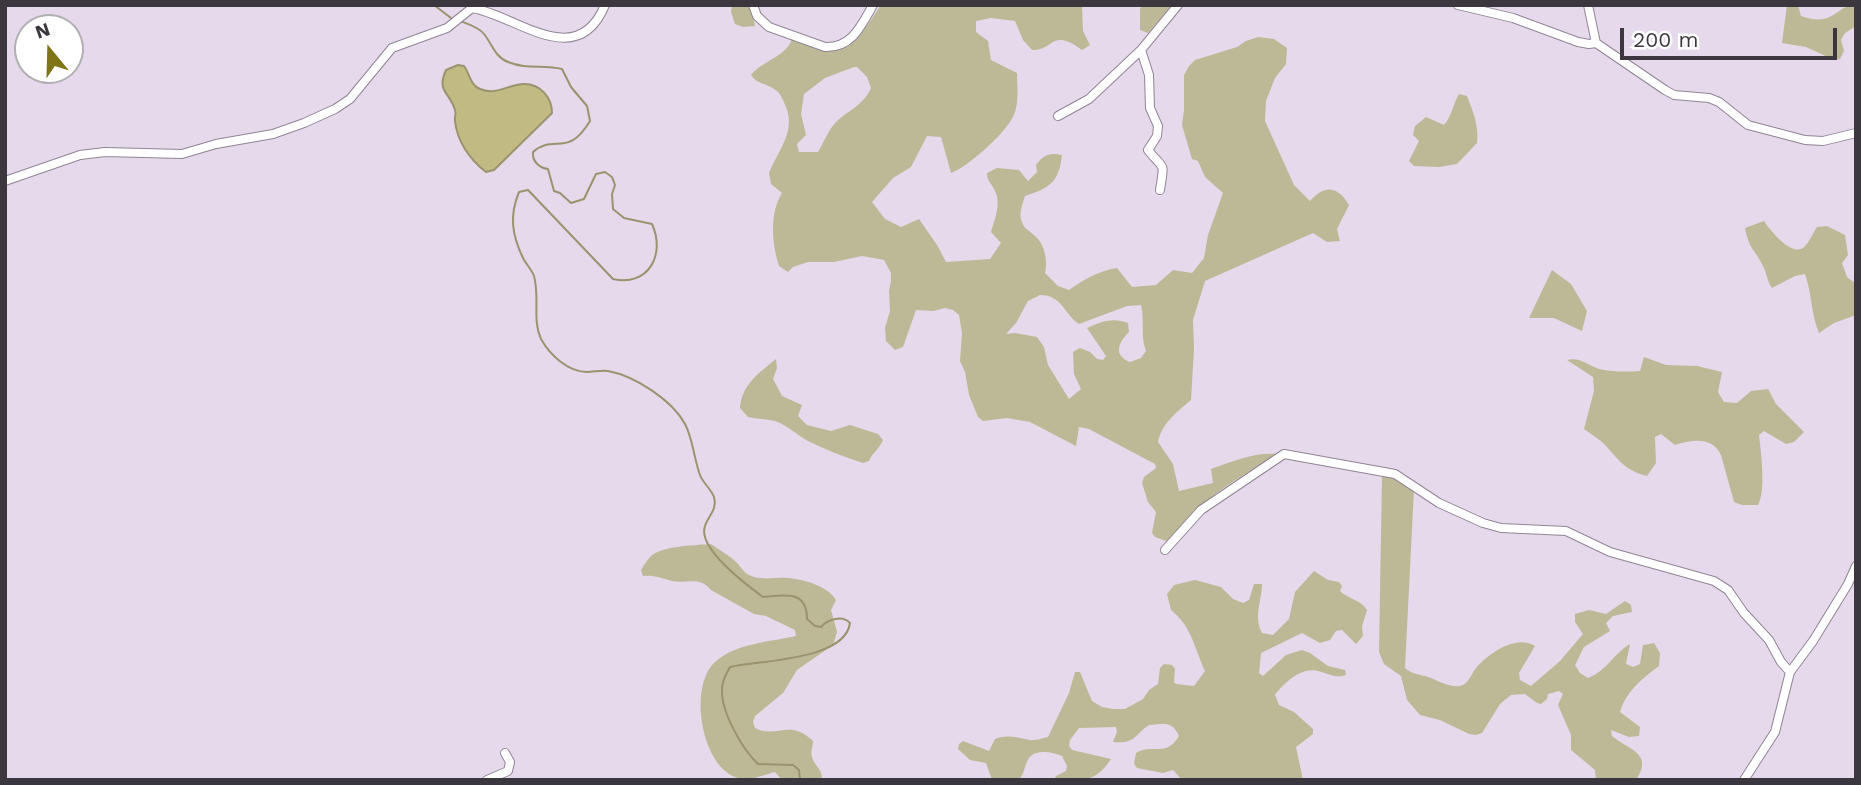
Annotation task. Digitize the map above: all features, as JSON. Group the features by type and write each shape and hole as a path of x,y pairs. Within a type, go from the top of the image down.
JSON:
{"street":[{"path":"5,181 80,155 114,152 182,154 216,144 261,137 304,123 350,99 392,48 453,24 469,8 480,9 521,27 558,38 584,31 599,20 605,5"},
{"path":"753,5 757,16 769,27 825,47 834,47 843,45 854,36 873,5"},
{"path":"1058,116 1089,99 1141,50 1178,5"},
{"path":"1458,5 1513,18 1578,42 1596,43 1674,95 1703,96 1719,102 1748,125 1815,141 1856,133"},
{"path":"1588,5 1596,43"},
{"path":"1141,50 1149,75 1150,108 1157,121 1158,132 1148,150 1162,163 1164,174 1160,190"},
{"path":"1165,550 1201,510 1284,454 1342,463 1395,474 1440,503 1483,523 1502,528 1566,531 1610,552 1721,584 1769,640 1780,662 1790,672"},
{"path":"1744,780 1775,732 1790,672 1813,641 1856,566"},
{"path":"487,780 508,771 510,762 505,753"}],"shaded area":[{"path":"732,5 750,5 755,26 743,27 735,24"},
{"path":"881,5 1082,5 1083,31 1090,45 1082,50 1072,43 1058,40 1032,50 1023,40 1015,21 991,18 976,21 976,32 988,41 991,60 1017,73 1017,103 1012,120 988,147 951,173 941,137 927,136 911,167 893,178 872,202 885,219 901,227 919,219 946,262 990,259 1001,243 991,232 997,200 987,173 997,168 1019,170 1028,181 1037,172 1036,165 1041,159 1050,154 1062,155 1058,172 1051,183 1025,196 1021,216 1025,227 1043,248 1046,259 1045,273 1058,286 1069,290 1092,276 1117,268 1132,287 1156,285 1173,270 1192,273 1204,258 1208,235 1223,193 1205,177 1198,161 1192,159 1182,125 1184,75 1195,60 1237,47 1258,37 1274,39 1287,48 1286,64 1275,78 1266,101 1265,121 1294,185 1310,201 1321,192 1331,190 1340,194 1349,205 1337,229 1340,241 1327,242 1313,233 1205,281 1193,320 1191,400 1167,424 1158,442 1173,464 1179,491 1213,483 1211,469 1252,456 1278,454 1209,499 1166,541 1152,533 1156,512 1148,502 1142,483 1144,477 1156,468 1155,464 1089,429 1079,427 1076,446 1030,422 1007,418 983,421 978,417 960,361 962,333 959,315 953,310 916,310 903,347 895,350 886,341 891,273 884,260 862,256 834,262 808,262 793,267 788,272 779,266 773,220 782,193 771,184 769,173 785,141 789,116 778,93 751,75 786,49 792,38 828,51 847,45 863,31","holes":["854,67 867,77 871,88 868,94 860,104 835,123 818,152 799,152 797,144 806,135 801,114 804,94 825,78","1040,295 1053,298 1079,324 1127,306 1141,305 1146,351 1141,358 1130,362 1121,356 1119,349 1129,332 1128,323 1112,320 1087,328 1106,356 1103,360 1097,359 1080,348 1073,352 1074,374 1081,389 1069,399 1048,365 1044,347 1037,337 1006,334 1016,323 1028,301"]},
{"path":"1142,5 1172,5 1148,33 1140,30"},
{"path":"1787,5 1798,5 1801,16 1821,19 1856,5 1856,26 1845,33 1841,40 1844,51 1840,59 1834,60 1806,47 1782,43"},
{"path":"458,65 464,66 472,82 480,89 492,91 524,84 536,86 550,102 552,113 494,170 486,172 480,167 458,136 455,110 442,83 446,70"},
{"path":"1459,94 1467,96 1476,124 1477,143 1457,164 1439,167 1414,166 1409,161 1419,141 1413,135 1415,126 1426,117 1444,125"},
{"path":"1764,221 1782,242 1794,249 1804,247 1817,227 1827,226 1845,235 1848,255 1842,263 1847,277 1856,284 1856,315 1834,323 1819,333 1805,274 1772,288 1750,245 1745,228"},
{"path":"1552,270 1571,284 1587,311 1582,331 1554,318 1529,318"},
{"path":"1644,357 1666,365 1697,366 1722,372 1718,392 1724,402 1737,403 1751,391 1768,389 1776,404 1804,432 1794,442 1786,444 1764,431 1759,435 1762,481 1758,505 1734,502 1721,455 1707,442 1695,441 1675,445 1661,434 1655,437 1656,463 1647,476 1624,465 1602,442 1584,429 1594,391 1593,377 1567,360 1580,360 1604,370 1630,372 1640,371"},
{"path":"776,359 777,368 773,379 782,396 802,405 798,416 807,425 831,431 850,425 878,434 883,440 869,461 863,463 829,450 775,421 748,417 740,408 744,392 752,380"},
{"path":"1382,476 1395,477 1414,489 1405,668 1411,672 1459,686 1465,684 1476,668 1495,651 1520,642 1535,646 1519,673 1520,680 1531,686 1560,661 1583,634 1575,622 1575,614 1589,610 1606,614 1625,601 1631,605 1632,612 1613,616 1606,623 1610,631 1584,647 1575,665 1580,673 1588,678 1600,671 1630,644 1626,664 1633,667 1640,664 1643,645 1654,643 1660,653 1659,666 1631,691 1620,712 1640,727 1639,736 1629,737 1611,730 1612,736 1641,758 1641,771 1636,780 1596,780 1595,770 1571,750 1571,735 1558,705 1563,694 1559,691 1548,694 1541,704 1525,694 1511,695 1500,704 1482,733 1476,735 1420,715 1407,700 1401,676 1384,664 1379,652"},
{"path":"711,544 734,560 749,575 808,582 821,587 836,600 831,610 837,632 833,645 797,670 783,693 755,716 753,722 755,728 763,731 790,730 805,734 813,741 811,755 821,774 820,780 782,780 775,772 744,779 730,774 718,763 709,747 703,729 702,690 706,674 715,662 743,647 796,636 795,630 766,616 754,614 702,583 643,576 641,570 656,553"},
{"path":"1314,571 1328,580 1339,582 1342,586 1340,591 1367,610 1362,626 1363,636 1356,644 1342,630 1336,631 1330,640 1320,643 1302,633 1261,653 1259,673 1263,676 1286,655 1302,650 1328,666 1345,670 1346,675 1339,676 1305,671 1288,681 1275,695 1279,705 1294,712 1313,729 1313,734 1296,747 1303,780 1182,780 1173,770 1163,773 1137,768 1134,764 1136,753 1169,747 1179,736 1174,728 1164,724 1149,725 1126,742 1113,742 1116,727 1079,728 1070,740 1069,746 1072,750 1111,759 1099,773 1080,780 1054,780 1066,771 1067,766 1062,756 1045,752 1036,753 1029,758 1019,780 992,780 986,763 970,760 958,749 963,741 989,751 995,739 1013,737 1032,740 1048,737 1069,693 1075,672 1080,672 1092,701 1113,709 1125,709 1143,699 1149,690 1158,684 1160,668 1164,664 1172,665 1175,669 1176,684 1194,686 1205,671 1188,630 1171,610 1167,594 1174,585 1195,580 1221,587 1233,599 1243,603 1249,600 1254,584 1262,584 1259,627 1262,633 1273,635 1289,619 1295,592"}],"waterway":[{"path":"434,5 451,18"},
{"path":"460,21 482,32 497,54 508,62 522,66 562,69 571,87 587,106 590,121 574,139 548,144 533,152 537,164 548,169 554,191 571,203 584,199 596,174 605,172 612,177 615,185 612,194 613,209 624,218 652,224 656,236 657,247 651,266 636,278 613,279 528,190 519,192 513,217 514,233 523,258 534,276 537,324 541,339 560,362 580,371 608,371 630,378 652,390 679,415 690,436 700,475 714,497 715,505 705,526 705,535 725,566 763,597 787,595 799,599 806,610 807,619 815,626 821,627 831,620 839,619 850,623 845,636 817,652 730,667 722,686 726,712 746,750 758,764 793,765 799,770 800,780"}]}
